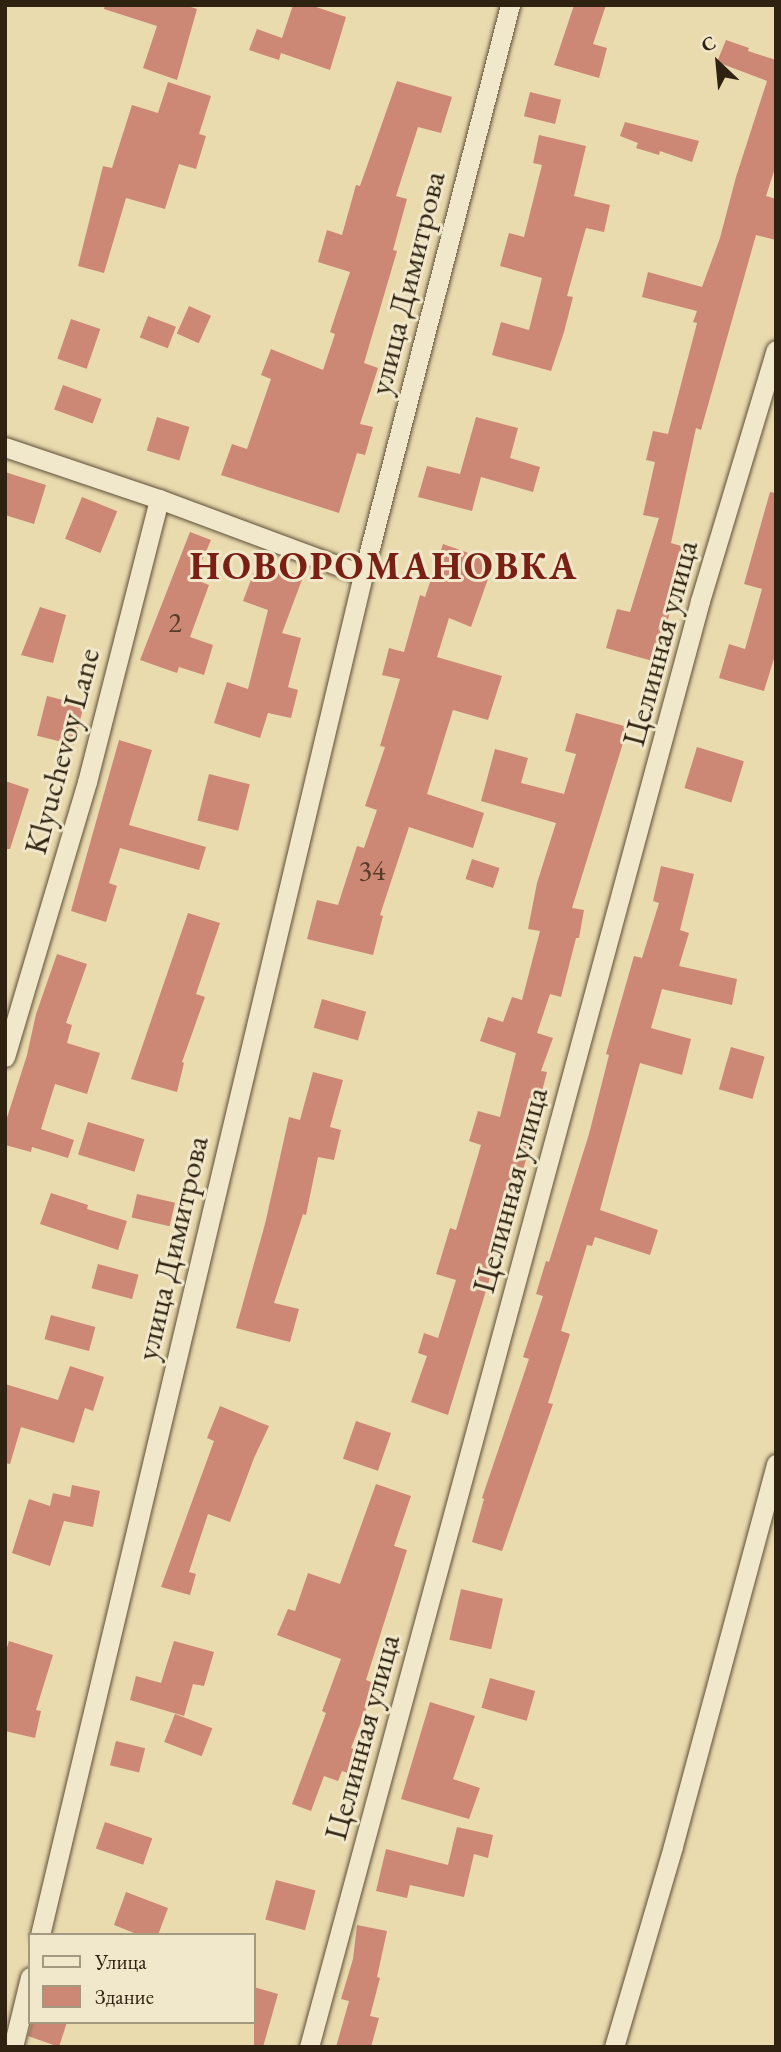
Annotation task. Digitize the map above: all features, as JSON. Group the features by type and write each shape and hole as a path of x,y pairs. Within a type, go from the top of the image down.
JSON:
{"street":[{"name":"улица Димитрова","path":"40,1933 362,575 510,5"},
{"name":"Целинная улица","path":"309,2047 700,601 776,350"},
{"path":"5,447 159,499 362,575"},
{"name":"Klyuchevoy Lane","path":"5,1057 87,782 159,499"},
{"path":"614,2047 673,1846 776,1464"},
{"path":"13,2047 28,1985"}],"building":[{"path":"105,5 185,5 197,9 177,80 143,68 157,26 104,9"},
{"path":"293,5 310,5 346,17 330,70 281,53 279,60 249,50 257,29 282,38"},
{"path":"574,5 606,5 593,44 607,48 599,78 554,65"},
{"path":"726,40 776,60 776,165 766,196 776,199 776,240 756,235 701,430 696,428 671,543 688,548 656,662 606,648 617,609 630,612 659,518 643,515 655,462 646,460 653,431 668,434 697,323 693,322 697,311 642,297 648,272 702,287 720,238 736,177 767,81 717,62"},
{"path":"397,81 452,97 441,133 418,127 396,196 407,199 393,250 397,251 364,363 378,368 360,424 373,427 365,455 357,453 339,513 221,475 232,444 247,449 271,379 261,375 271,349 323,370 335,334 330,332 350,272 318,262 327,230 342,235 356,185 360,186"},
{"path":"168,82 211,96 199,134 206,136 196,169 179,164 165,209 126,198 104,273 78,266 103,166 112,168 132,105 158,113"},
{"path":"530,92 561,100 555,124 524,116"},
{"path":"625,122 699,141 692,162 660,151 659,155 636,148 638,143 620,136"},
{"path":"539,135 586,146 574,196 610,205 604,232 586,228 567,296 573,297 551,371 492,355 501,322 529,330 542,278 500,266 509,233 524,237 542,165 533,163"},
{"path":"189,306 211,316 199,343 177,333"},
{"path":"148,316 176,327 168,348 140,337"},
{"path":"71,319 100,329 87,369 57,359"},
{"path":"63,385 102,399 93,423 54,409"},
{"path":"157,417 190,427 179,460 147,450"},
{"path":"476,417 518,428 510,458 540,467 533,492 481,477 472,511 418,497 427,466 460,474"},
{"path":"5,472 46,485 34,524 5,515"},
{"path":"770,492 776,493 776,652 764,691 719,678 729,644 745,649 762,589 744,584"},
{"path":"82,497 117,511 100,553 65,539"},
{"path":"190,532 211,540 194,579 209,585 190,637 213,645 204,675 179,667 177,673 140,660"},
{"path":"443,544 494,562 471,627 449,618 437,657 502,676 488,720 453,710 427,794 484,813 473,848 409,827 380,915 383,916 373,955 307,939 317,900 338,905 357,846 364,848 377,810 365,806 385,747 380,746 400,679 382,675 389,648 404,652 420,595 425,597"},
{"path":"258,561 303,577 282,633 301,638 288,687 298,690 291,718 268,713 260,738 214,723 227,682 248,689 268,610 243,601"},
{"path":"40,607 66,615 53,663 21,655"},
{"path":"47,696 84,705 74,745 37,736"},
{"path":"576,713 628,727 572,908 584,910 579,938 576,938 561,997 550,994 537,1033 553,1038 541,1071 547,1072 533,1126 536,1127 448,1415 411,1402 427,1356 418,1353 424,1333 438,1338 456,1280 436,1274 450,1228 456,1230 481,1145 469,1141 478,1111 500,1117 516,1053 480,1041 488,1017 503,1022 512,997 522,1000 540,931 528,929 537,883 556,823 481,801 495,749 528,758 521,783 564,794 576,754 565,751"},
{"path":"119,740 152,750 129,825 206,847 199,870 120,848 109,883 117,886 106,922 71,911"},
{"path":"697,747 744,761 731,802 684,788"},
{"path":"209,774 250,784 238,831 197,821"},
{"path":"5,781 29,789 10,849 5,849"},
{"path":"472,859 500,868 493,888 466,879"},
{"path":"661,866 694,874 680,930 689,933 679,966 737,979 732,1005 662,989 651,1028 691,1039 682,1075 640,1063 600,1210 658,1230 650,1255 595,1237 592,1246 587,1245 561,1331 570,1334 548,1403 553,1404 502,1551 472,1542 484,1499 482,1498 529,1359 523,1357 543,1296 536,1294 546,1261 549,1262 589,1134 609,1055 606,1054 634,956 642,958 659,903 653,901"},
{"path":"188,913 220,923 196,994 205,997 182,1062 184,1063 177,1092 131,1079"},
{"path":"57,954 87,964 66,1023 72,1025 67,1043 100,1053 87,1094 55,1084 41,1129 74,1140 68,1158 32,1147 31,1152 5,1145 5,1124 27,1055 36,1014"},
{"path":"322,999 366,1012 358,1041 314,1028"},
{"path":"731,1047 765,1057 753,1099 719,1089"},
{"path":"313,1072 343,1080 330,1127 341,1130 334,1160 318,1157 306,1215 303,1214 274,1303 299,1309 290,1342 236,1328 265,1224 289,1117 300,1120"},
{"path":"88,1122 144,1139 134,1172 78,1155"},
{"path":"51,1193 88,1205 87,1209 127,1221 118,1250 40,1224"},
{"path":"137,1194 175,1203 170,1226 132,1217"},
{"path":"98,1264 139,1275 132,1299 92,1288"},
{"path":"51,1315 95,1327 89,1351 45,1339"},
{"path":"70,1366 104,1377 93,1411 85,1408 74,1443 21,1427 10,1464 5,1463 5,1384 58,1400"},
{"path":"220,1406 269,1426 230,1522 208,1514 189,1572 196,1574 190,1595 161,1587 214,1441 207,1438"},
{"path":"356,1421 391,1433 378,1471 343,1459"},
{"path":"376,1484 411,1496 394,1546 407,1550 366,1680 376,1684 351,1748 359,1751 350,1774 342,1771 338,1781 324,1776 311,1811 292,1804 326,1713 322,1711 341,1659 277,1635 288,1609 295,1611 308,1573 340,1584"},
{"path":"72,1485 100,1491 93,1527 64,1521 50,1566 12,1553 29,1499 50,1506 53,1493 70,1497"},
{"path":"461,1589 503,1599 491,1649 449,1640"},
{"path":"9,1641 53,1655 36,1710 41,1711 35,1738 5,1731 5,1654"},
{"path":"174,1641 214,1652 204,1686 193,1684 184,1716 130,1700 136,1676 161,1683"},
{"path":"490,1678 535,1691 527,1721 481,1708"},
{"path":"430,1702 475,1716 453,1779 480,1788 469,1819 401,1799"},
{"path":"175,1714 212,1728 202,1756 164,1742"},
{"path":"116,1741 145,1748 139,1773 110,1765"},
{"path":"105,1822 152,1838 143,1865 96,1848"},
{"path":"457,1827 493,1835 488,1858 474,1854 464,1897 410,1885 407,1898 376,1891 386,1849 448,1865"},
{"path":"276,1880 316,1891 305,1930 265,1920"},
{"path":"126,1892 168,1908 159,1933 134,1933 114,1925"},
{"path":"357,1925 387,1931 377,1977 380,1978 370,2016 379,2018 371,2047 336,2047 349,2001 341,1999 353,1959"},
{"path":"256,1988 278,1994 263,2047 254,2047"},
{"path":"31,2024 66,2024 59,2047 28,2036"}],"district":[{"name":"НОВОРОМАНОВКА","path":"384,566"}]}
